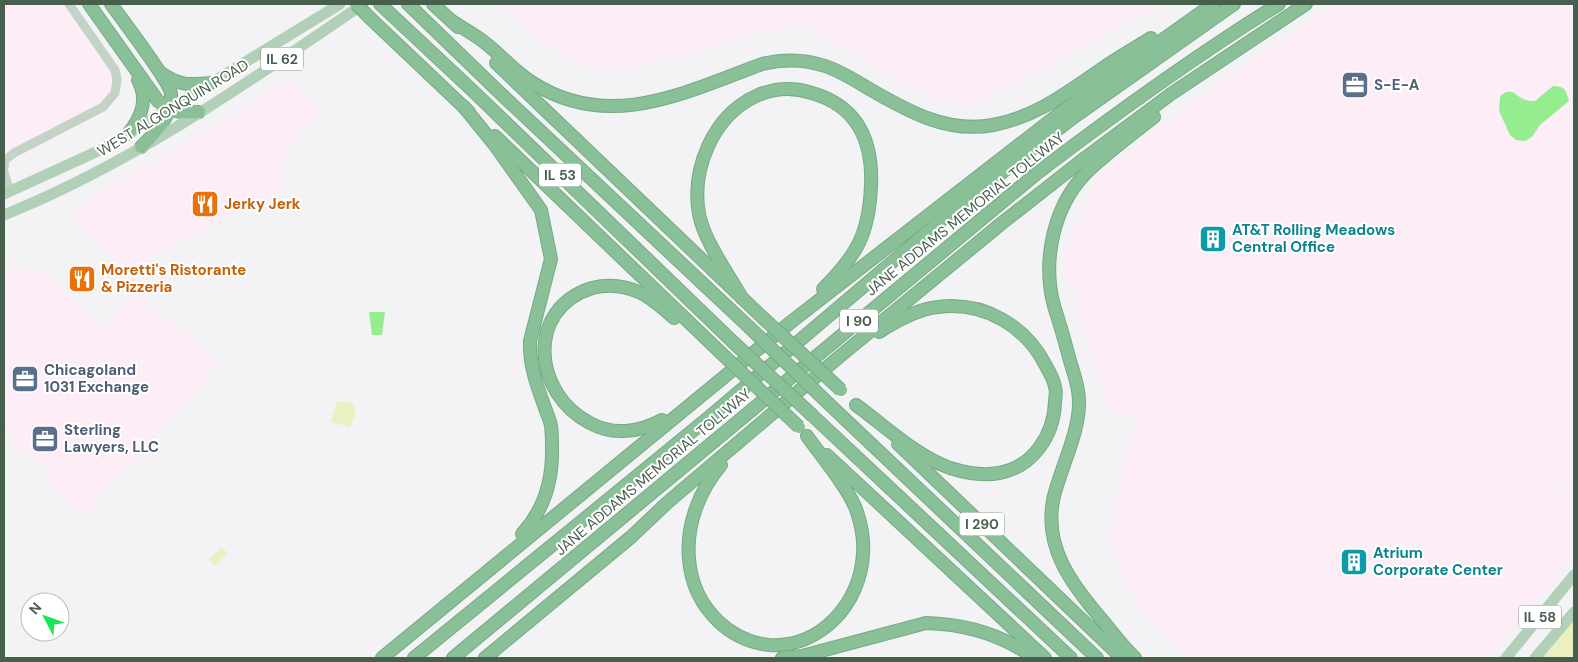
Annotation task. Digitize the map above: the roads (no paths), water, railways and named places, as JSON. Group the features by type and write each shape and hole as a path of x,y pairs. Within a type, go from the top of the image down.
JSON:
{"highway":[{"path":"89,4 158,101 170,109 182,113 200,112"},
{"path":"111,4 159,71 172,94 170,109 164,121 141,147"},
{"name":"IL 53","path":"356,4 552,189 718,350"},
{"name":"IL 53","path":"408,4 1097,658"},
{"name":"IL 53","path":"433,4 742,298"},
{"path":"452,21 484,42 534,84 555,95 580,103 609,107 642,104 678,95 762,64 795,61 814,63 837,70 899,106 926,118 954,125 982,127 1031,114 1057,100 1112,62 1164,30 1212,4"},
{"path":"382,658 791,322 1064,110 1212,4"},
{"name":"JANE ADDAMS MEMORIAL TOLLWAY","path":"414,658 707,419 956,208 1074,116 1234,4"},
{"name":"JANE ADDAMS MEMORIAL TOLLWAY","path":"453,658 1036,174 1118,112 1234,31 1280,4"},
{"path":"486,658 616,550 668,502 839,357 1084,158 1171,94 1306,4"},
{"name":"IL 53","path":"383,6 733,342 1071,658"},
{"path":"1135,658 1069,579 1059,557 1054,537 1053,498 1077,421 1079,402 1077,384 1054,303 1050,278 1051,246 1061,212 1073,190 1087,172 1238,50"},
{"path":"128,60 142,87 144,99 140,114 128,134"},
{"path":"159,71 181,84 211,83"},
{"path":"742,298 711,245 699,214 698,178 705,152 722,123 740,107 757,96 775,91 801,89 827,98 844,108 853,117 866,142 871,171 869,208 864,234 852,256 842,270 791,322"},
{"path":"421,627 461,583 522,534 531,524 543,504 548,490 553,460 551,426 536,382 530,351 530,341 551,259 540,210 494,144 464,107"},
{"path":"703,396 647,428 616,431 594,426 572,412 552,386 545,356 548,330 555,315 561,307 576,295 596,287 612,286 632,289 663,308 698,340 718,350 1045,658"},
{"name":"I 290","path":"742,298 1122,658"},
{"path":"839,357 886,327 911,315 936,307 970,307 999,318 1028,339 1041,356 1056,388 1053,422 1041,446 1022,464 1007,471 992,474 976,474 948,467 923,454 856,405"},
{"path":"739,443 712,476 694,511 689,540 690,569 696,592 703,605 725,628 752,642 781,646 818,634 838,617 855,590 864,552 857,511 850,497 803,431"},
{"path":"782,658 802,656 926,623 945,623 970,628 1020,647 1036,658"}],"main road":[{"name":"WEST ALGONQUIN ROAD","path":"7,193 98,151 128,134 340,4"},
{"name":"WEST ALGONQUIN ROAD","path":"4,215 68,185 141,147 264,71 363,4"},
{"name":"IL 58","path":"1506,658 1574,575"},
{"name":"IL 58","path":"1535,658 1574,612"}],"street":[{"path":"4,167 5,160 14,153 104,107 115,93 117,79 115,70 69,4"},
{"path":"4,172 7,193"}],"place":[{"name":"S-E-A","path":"1355,85"},
{"name":"Jerky Jerk","path":"205,204"},
{"name":"AT&T Rolling Meadows Central Office","path":"1213,239"},
{"name":"Moretti's Ristorante & Pizzeria","path":"82,279"},
{"name":"Chicagoland 1031 Exchange","path":"25,379"},
{"name":"Sterling Lawyers, LLC","path":"45,439"},
{"name":"Atrium Corporate Center","path":"1354,562"}]}
